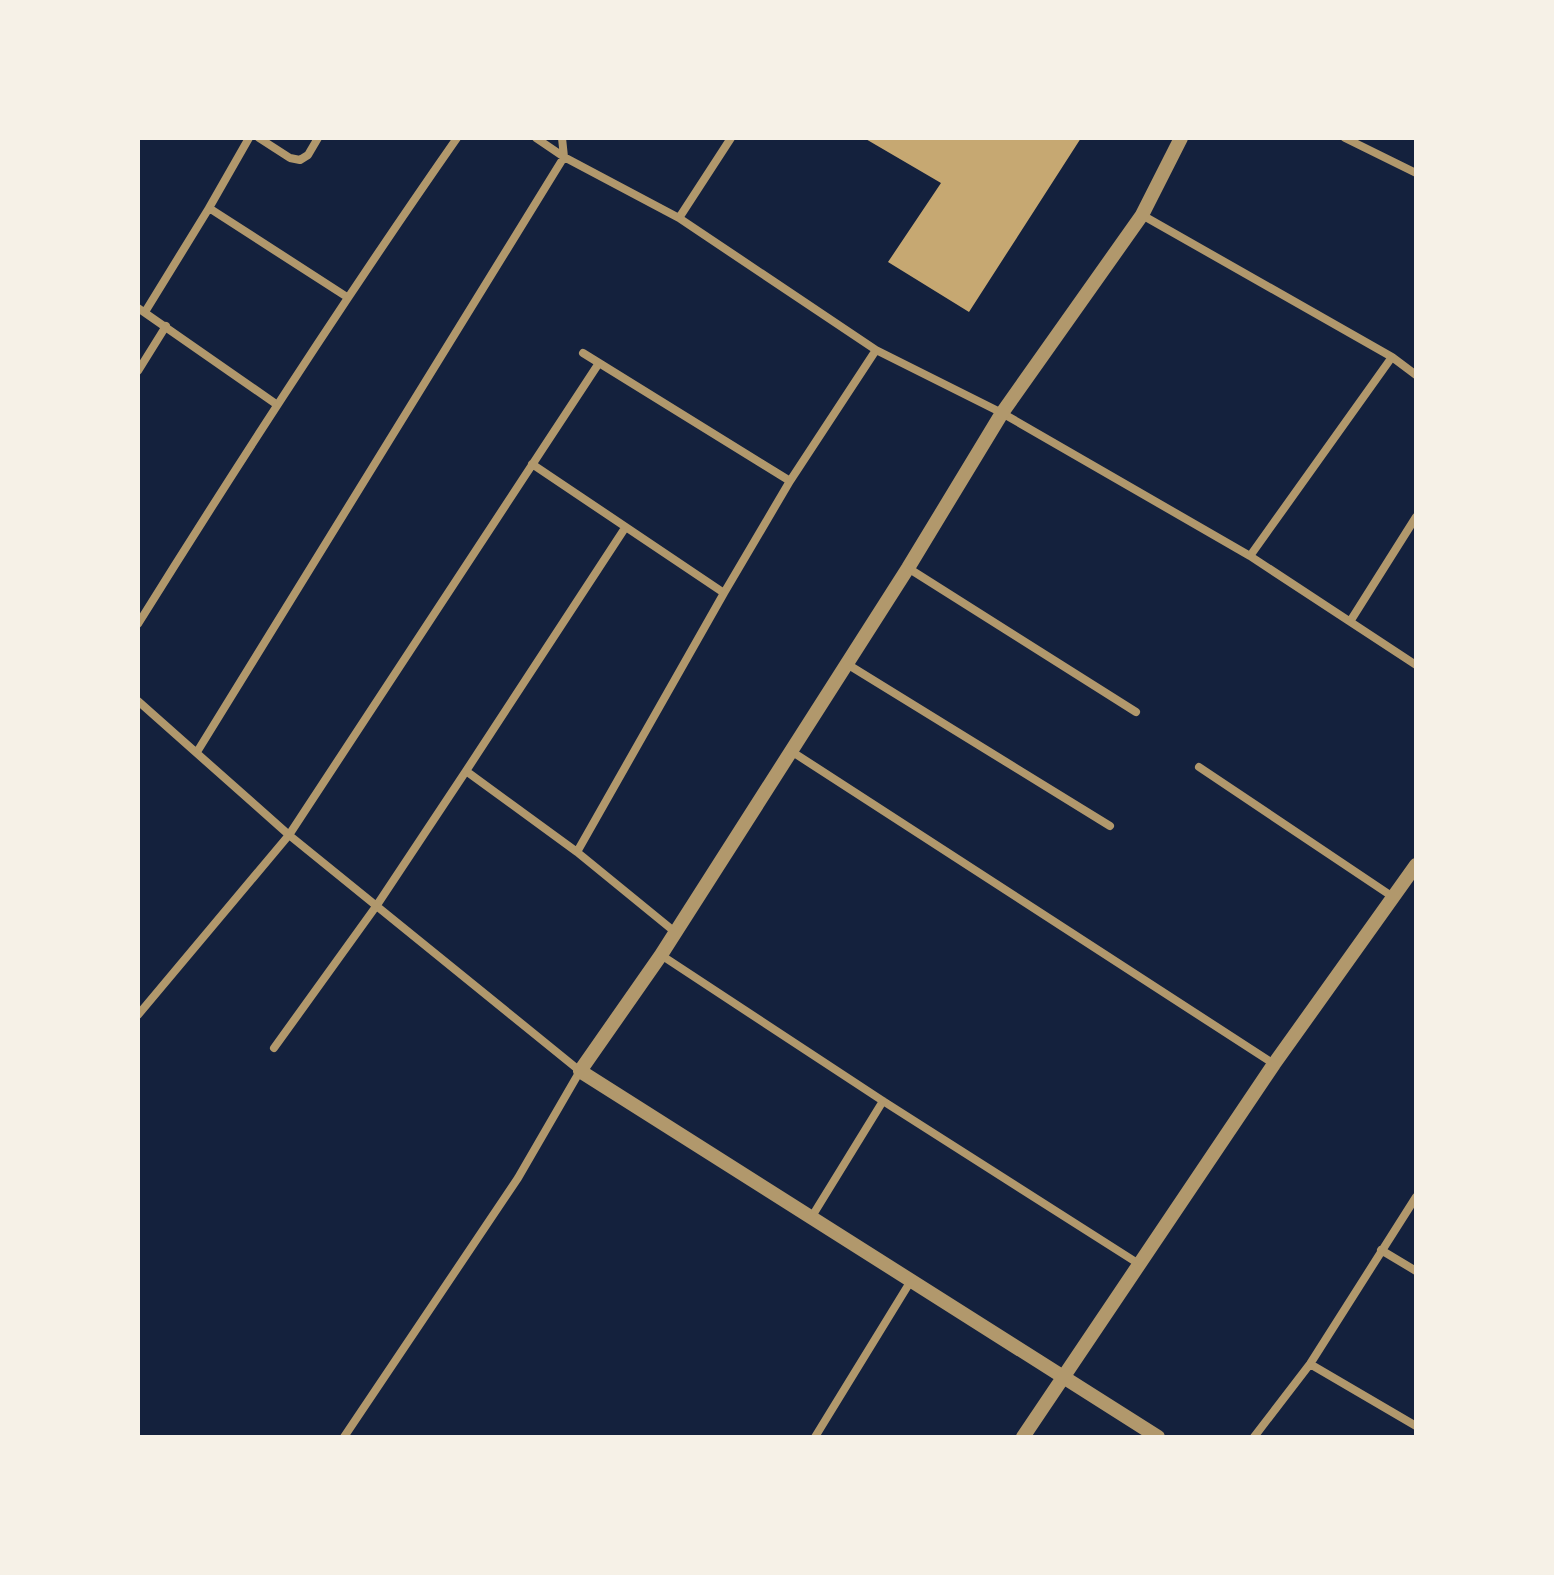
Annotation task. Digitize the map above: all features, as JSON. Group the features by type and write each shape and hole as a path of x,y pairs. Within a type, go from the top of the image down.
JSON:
{"street":[{"path":"249,138 209,208 142,310 276,404"},
{"path":"259,138 290,158 300,160 308,155 318,138"},
{"path":"138,624 276,404 457,138"},
{"path":"536,138 564,157 679,218 876,350 1002,413 1250,556 1416,665"},
{"path":"197,752 564,157 562,138"},
{"path":"679,218 731,138"},
{"path":"344,1437 518,1178 580,1071 661,955 908,568 1002,413 1142,215 1181,138"},
{"path":"1345,138 1416,173"},
{"path":"209,208 347,297"},
{"path":"1142,215 1392,357 1416,375"},
{"path":"138,371 166,326"},
{"path":"577,852 790,481 876,350"},
{"path":"583,353 790,481"},
{"path":"1250,556 1392,357"},
{"path":"138,1015 289,835 599,363"},
{"path":"532,464 724,593"},
{"path":"1351,620 1416,517"},
{"path":"274,1048 377,905 625,528"},
{"path":"908,568 1136,712"},
{"path":"847,664 1110,826"},
{"path":"138,701 289,835 580,1071 1158,1437"},
{"path":"791,751 1274,1064"},
{"path":"1199,767 1393,897"},
{"path":"466,771 577,852 675,932"},
{"path":"1023,1437 1274,1064 1416,865"},
{"path":"661,955 1139,1264"},
{"path":"811,1218 883,1101"},
{"path":"1254,1437 1310,1364 1416,1197"},
{"path":"1381,1250 1416,1271"},
{"path":"815,1437 912,1279"},
{"path":"1310,1364 1416,1426"}],"building":[{"path":"864,138 1081,138 969,312 888,262 941,183"}]}
